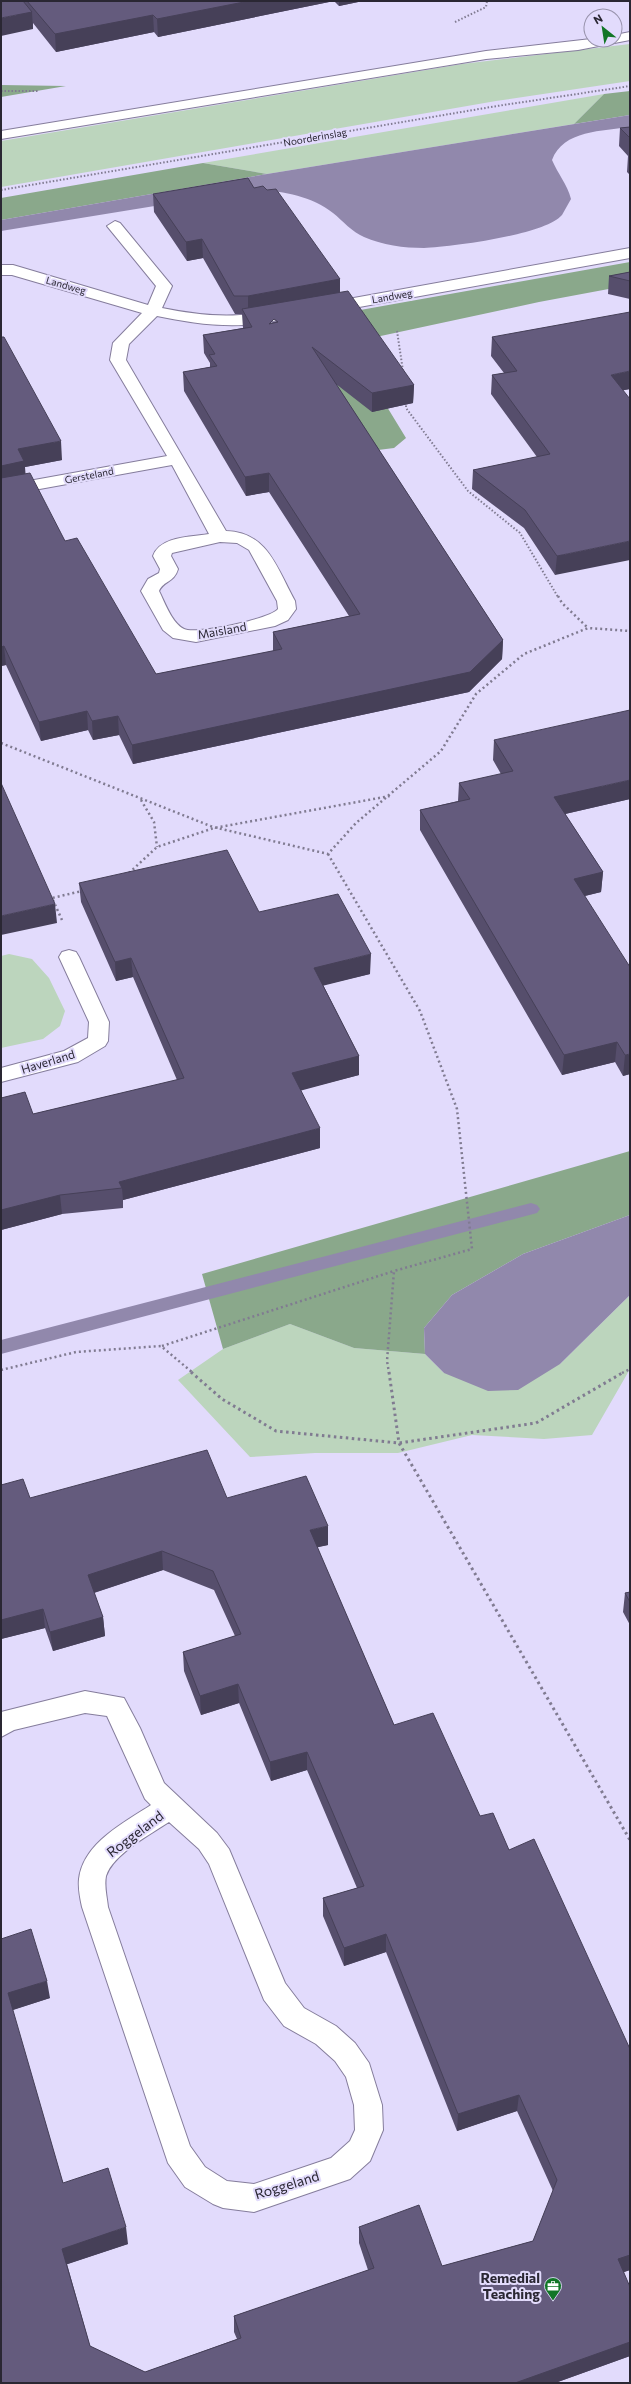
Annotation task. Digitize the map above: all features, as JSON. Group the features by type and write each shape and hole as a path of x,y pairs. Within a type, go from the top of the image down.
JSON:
{"street":[{"path":"1,135 486,55 583,45"},
{"path":"116,226 164,286 153,311 121,343 118,360 177,459 220,537"},
{"name":"Landweg","path":"308,311 630,253"},
{"name":"Landweg","path":"1,270 13,270 153,311 205,320 248,321 286,315"},
{"name":"Gersteland","path":"1,491 177,459"},
{"name":"Maisland","path":"237,536 249,540 256,547 286,601 287,609 282,616 269,622 196,637 179,634 169,626 150,591 154,583 167,576 168,569 162,556 164,550 171,546 220,537 237,536"},
{"name":"Haverland","path":"1,1075 71,1057 98,1041 99,1022 69,957"},
{"name":"Roggeland","path":"1,1726 6,1721 85,1702 115,1706 128,1728 154,1791 169,1808 208,1841 220,1857 274,1991 294,2017 326,2035 345,2052 359,2072 368,2105 369,2130 360,2151 340,2169 254,2198 223,2194 195,2177 178,2153 95,1907 93,1877 104,1856 124,1839 169,1808"}],"path":[{"path":"452,24 486,7 487,1"},
{"name":"Noorderinslag","path":"1,190 497,106 630,86"},
{"path":"375,299 399,334 403,378"},
{"path":"406,400 406,408 468,491 520,533 562,604 588,628"},
{"path":"328,854 356,823 391,796 441,751 476,694 524,654 588,628 630,631"},
{"path":"1,743 40,755 141,800 214,828 328,854 420,1011 457,1109 472,1249 394,1271 162,1346 76,1352 1,1370"},
{"path":"125,876 157,848 214,828 391,796"},
{"path":"141,800 154,822 157,848"},
{"path":"69,957 63,922 52,898 90,889"},
{"path":"394,1271 387,1361 399,1443 630,1840"},
{"path":"162,1346 222,1399 276,1431 399,1443 536,1423 630,1369"}],"green space":[{"path":"630,44 630,81 496,101 1,187 1,141 462,64 596,48 623,48 623,45"},
{"path":"1,85 66,86 1,97"},
{"path":"630,91 630,115 574,124 604,94"},
{"path":"604,94 574,124 267,174 203,163"},
{"path":"203,163 267,174 1,220 1,198"},
{"path":"630,262 630,285 539,302 348,343 406,438 394,448 378,450 237,332"},
{"path":"9,954 32,959 49,978 65,1011 60,1026 43,1039 1,1048 1,956"},
{"path":"630,1151 630,1215 523,1254 452,1295 424,1328 425,1354 354,1348 290,1324 223,1349 202,1274"},
{"path":"630,1295 630,1369 592,1435 544,1439 472,1435 398,1453 315,1453 250,1457 178,1380 223,1349 290,1324 354,1348 425,1354 444,1373 560,1364"}],"shaded area":[{"path":"630,115 630,127 596,131 574,137 557,150 552,160 571,199 562,215 552,222 537,228 497,239 424,248 401,247 386,244 360,235 325,207 316,202 288,193 259,189 1,231 1,220 267,174"},
{"path":"630,1215 630,1295 560,1364 518,1390 488,1391 444,1373 425,1354 424,1328 452,1295 523,1254"}],"building":[{"path":"1,1 23,1 32,12 1,18"},
{"path":"27,1 249,1 157,19 153,15 55,34"},
{"path":"630,127 630,138 620,128"},
{"path":"248,178 254,188 263,186 267,190 276,189 340,279 248,296 234,296 202,239 186,242 153,194"},
{"path":"630,272 630,281 609,276"},
{"path":"348,291 414,385 372,393 312,347 503,640 470,672 132,745 118,716 92,721 87,711 39,722 4,646 1,647 1,478 30,473 65,541 77,538 156,674 282,649 273,632 360,614 269,473 245,477 183,372 217,366 209,355 215,354 203,335 252,327 242,309","holes":["274,319 278,322 269,324"]},
{"path":"630,312 630,371 611,375 630,399 630,541 557,556 525,510 473,470 550,454 492,375 517,371 492,337"},
{"path":"1,337 4,337 61,441 18,449 24,461 1,466"},
{"path":"630,710 630,780 554,797 603,872 574,879 630,967 630,1054 625,1055 617,1042 564,1055 420,810 470,799 459,783 513,771 494,740"},
{"path":"1,783 55,904 1,916"},
{"path":"227,850 259,912 338,894 371,954 314,968 359,1056 292,1073 320,1128 119,1182 122,1188 60,1195 1,1210 1,1098 25,1092 33,1114 184,1078 131,958 115,962 79,883"},
{"path":"207,1450 227,1498 306,1476 328,1526 310,1530 394,1725 433,1713 480,1816 493,1813 509,1850 534,1839 630,2049 630,2255 618,2259 630,2287 630,2342 515,2383 1,2383 1,1939 31,1929 47,1981 8,1993 63,2183 108,2168 126,2227 62,2249 90,2346 145,2372 241,2338 234,2316 374,2268 359,2227 419,2205 442,2266 533,2241 557,2180 519,2095 458,2114 386,1934 344,1948 323,1898 364,1886 307,1752 270,1762 238,1684 200,1696 183,1652 241,1634 213,1571 162,1551 88,1575 103,1617 50,1632 43,1609 1,1620 1,1485 23,1479 30,1498"},
{"path":"630,1592 630,1602 625,1593"}],"waterway":[{"path":"1,1347 531,1209"}],"place":[{"name":"Remedial Teaching","path":"553,2301"}]}
